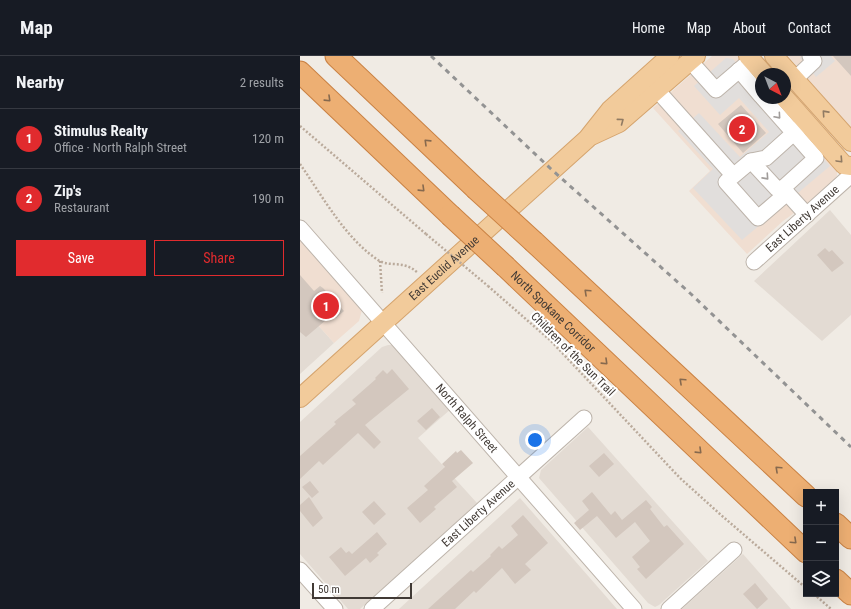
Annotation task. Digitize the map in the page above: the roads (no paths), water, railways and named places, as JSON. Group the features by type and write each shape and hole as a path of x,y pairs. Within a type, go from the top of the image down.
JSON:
{"highway":[{"path":"336,56 475,188 803,493"},
{"name":"North Spokane Corridor","path":"300,72 803,549"},
{"path":"837,525 851,538"},
{"path":"839,583 851,594"}],"main road":[{"name":"East Euclid Avenue","path":"300,398 383,321 587,138 610,110 670,56"},
{"path":"774,56 851,142"},
{"name":"East Euclid Avenue","path":"587,138 619,123 693,59"},
{"path":"746,62 755,68"},
{"path":"788,104 800,128 844,165 851,166"}],"street":[{"path":"794,79 814,61 810,56"},
{"path":"693,59 716,90 746,62 755,82"},
{"path":"657,90 733,175"},
{"path":"770,104 800,128 816,158 758,218 726,182 751,161 766,158 800,128"},
{"path":"751,161 777,189 785,191 807,215"},
{"name":"East Liberty Avenue","path":"754,262 851,175"},
{"name":"North Ralph Street","path":"301,231 520,476 634,609"},
{"name":"East Liberty Avenue","path":"372,609 584,418"},
{"path":"669,609 734,550"},
{"path":"300,570 335,609"}],"railway":[{"path":"431,56 551,169 691,294 851,447"}],"place":[{"name":"Zip's","path":"742,129"},
{"name":"Stimulus Realty","path":"326,306"}]}
